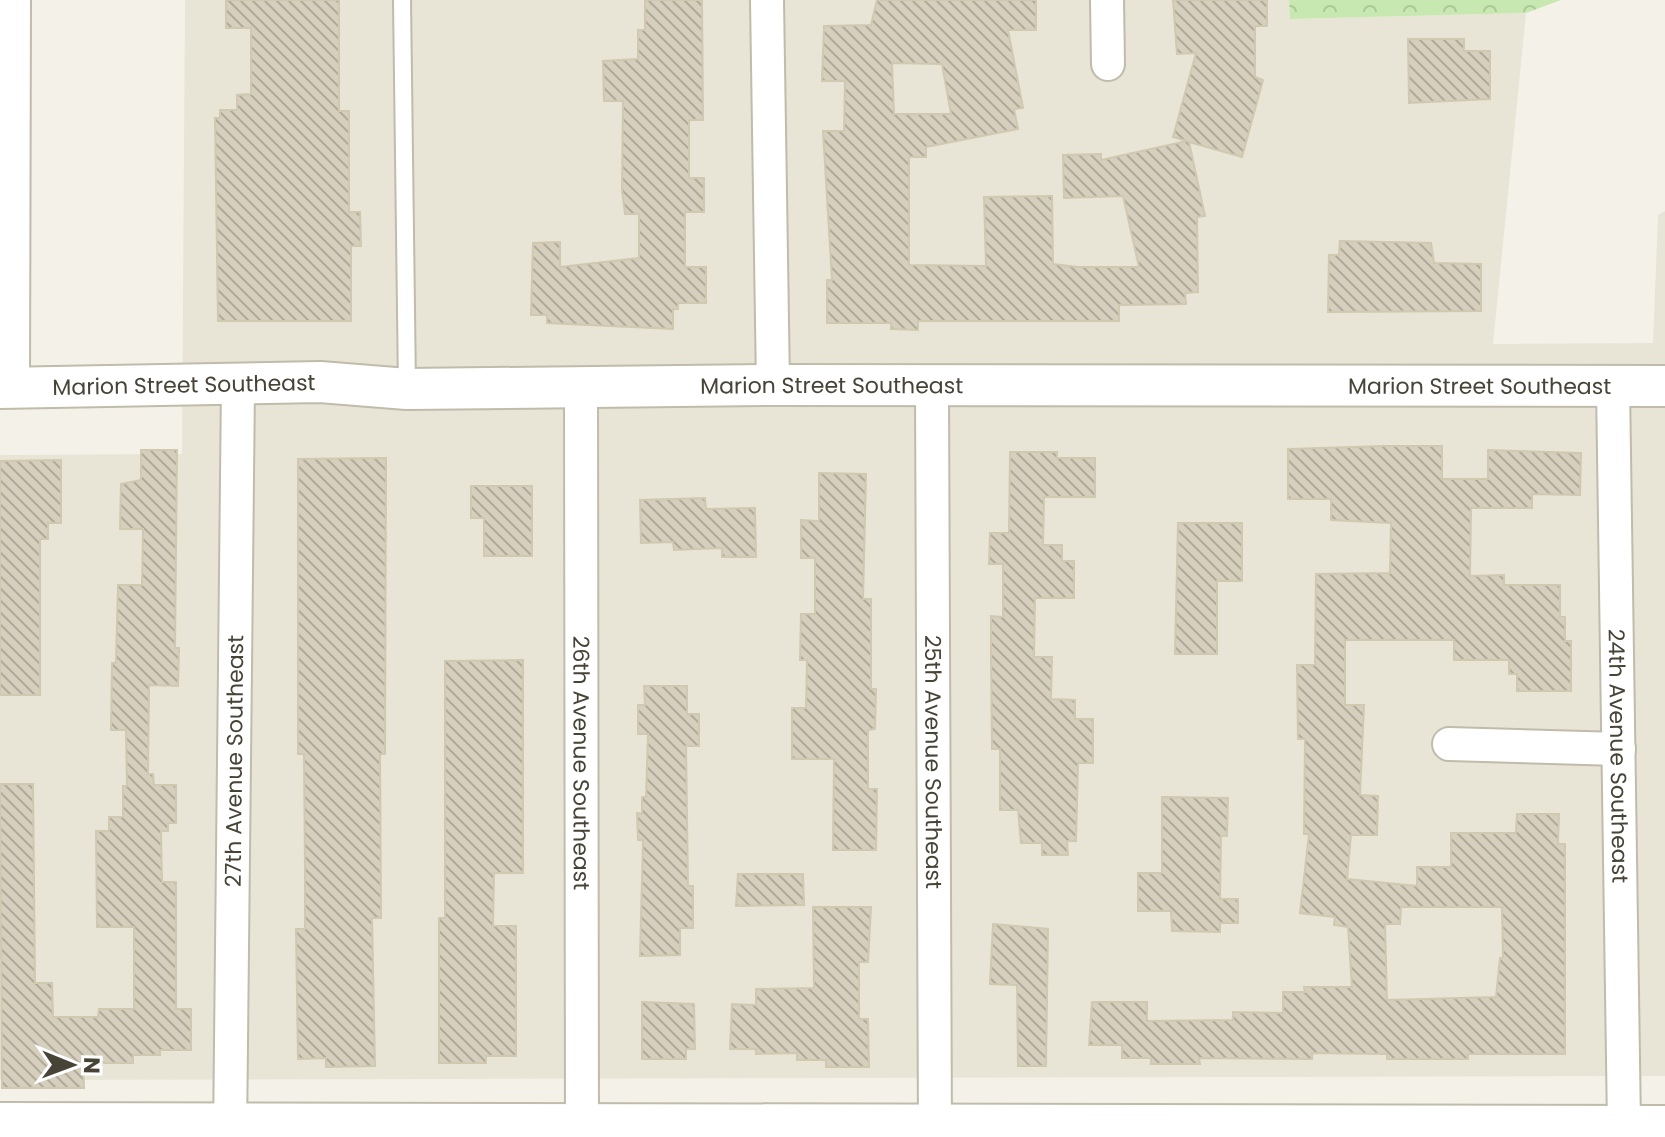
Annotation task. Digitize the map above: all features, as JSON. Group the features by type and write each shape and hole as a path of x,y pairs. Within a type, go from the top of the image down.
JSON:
{"street":[{"path":"7,388 14,0"},
{"path":"767,0 773,385"},
{"path":"1107,0 1108,64"},
{"name":"Marion Street Southeast","path":"7,388 320,382 407,389 773,385 932,388 1665,386"},
{"name":"27th Avenue Southeast","path":"230,1130 238,384"},
{"name":"24th Avenue Southeast","path":"1613,386 1624,1126"},
{"name":"25th Avenue Southeast","path":"932,388 935,1132"},
{"name":"26th Avenue Southeast","path":"581,389 582,1131"},
{"path":"1449,744 1619,749"},
{"path":"0,1123 230,1130 935,1132 1665,1126"}],"lane":[{"path":"402,0 407,389"}],"shaded area":[{"path":"185,0 1289,0 1290,19 1526,13 1493,344 1653,343 1658,215 1665,211 1665,1076 0,1080 0,455 182,454"}],"green space":[{"path":"1289,0 1561,0 1526,13 1290,19"}],"building":[{"path":"226,0 339,0 339,111 349,111 349,212 360,212 361,246 351,246 351,321 218,321 215,118 220,118 220,110 237,110 237,95 251,94 251,28 226,28"},
{"path":"645,0 702,0 703,120 689,120 689,178 704,178 704,212 685,212 685,267 706,267 706,303 678,303 678,309 673,309 673,329 547,323 547,315 531,315 533,243 560,242 560,267 639,258 639,214 625,214 622,190 623,101 604,101 603,61 638,59 638,30 645,30"},
{"path":"877,0 1036,0 1036,30 1008,30 1023,108 1014,109 1018,129 926,147 926,157 909,157 909,265 986,266 984,197 1052,196 1053,264 1139,267 1123,196 1064,198 1063,155 1101,154 1101,160 1187,141 1173,137 1196,53 1177,54 1173,0 1267,0 1267,26 1255,26 1255,77 1263,80 1242,157 1189,142 1205,216 1197,217 1198,292 1185,293 1186,304 1119,305 1119,321 918,321 918,330 891,329 891,323 827,323 827,280 832,280 823,131 844,131 845,81 822,81 824,26 871,25","holes":["892,63 942,64 951,114 894,114"]},
{"path":"1408,39 1464,39 1464,51 1490,51 1490,99 1409,103"},
{"path":"1340,241 1431,243 1434,263 1481,264 1481,311 1328,312 1329,255 1339,255"},
{"path":"1442,446 1442,479 1488,479 1488,450 1581,453 1580,495 1532,494 1532,508 1471,508 1470,576 1504,575 1504,585 1560,585 1560,617 1565,617 1565,641 1571,641 1571,691 1517,691 1517,674 1509,674 1509,660 1454,660 1454,640 1345,640 1345,705 1364,705 1360,795 1378,796 1377,835 1351,835 1347,879 1417,886 1417,867 1451,867 1451,833 1516,833 1517,814 1559,814 1558,844 1565,844 1565,1054 1468,1054 1468,1059 1387,1059 1387,1054 1312,1053 1312,1059 1199,1058 1200,1064 1151,1064 1151,1058 1122,1058 1122,1045 1089,1045 1092,1002 1147,1002 1147,1021 1233,1020 1233,1012 1283,1013 1283,992 1305,992 1304,987 1352,987 1348,927 1334,925 1335,917 1300,913 1309,834 1304,834 1305,739 1298,739 1297,665 1315,665 1316,574 1390,573 1391,523 1331,520 1331,499 1288,499 1288,449","holes":["1401,907 1502,907 1503,958 1500,958 1496,997 1387,1000 1385,924 1400,924"]},
{"path":"141,450 177,450 175,648 179,648 178,686 149,685 148,774 153,774 154,785 176,785 176,823 168,823 168,831 161,831 162,882 176,882 176,1009 191,1009 191,1050 160,1050 160,1055 133,1055 133,1063 83,1063 84,1088 2,1088 0,784 33,784 35,983 52,983 53,1017 98,1017 99,1009 134,1009 134,927 97,927 96,831 109,831 109,817 123,817 123,786 127,786 126,730 111,730 112,663 116,663 118,585 142,585 143,529 120,529 121,484 141,480"},
{"path":"1010,452 1057,452 1057,458 1095,458 1095,497 1044,497 1043,545 1062,545 1062,561 1074,561 1074,598 1035,598 1034,657 1052,657 1051,699 1075,700 1075,719 1093,719 1093,763 1078,763 1076,841 1067,841 1068,855 1042,855 1042,843 1021,843 1018,810 1000,810 1000,749 992,749 991,616 1003,617 1003,564 989,564 990,533 1009,533"},
{"path":"386,458 385,754 380,754 381,918 372,918 375,1066 326,1067 326,1058 298,1059 296,929 305,929 305,870 304,754 298,754 298,459"},
{"path":"61,460 61,523 48,523 48,539 40,539 40,695 0,695 0,461"},
{"path":"819,473 866,474 863,599 871,599 871,689 876,689 875,729 868,730 868,789 877,789 876,850 833,850 834,759 792,759 792,708 806,708 807,660 800,660 801,614 815,614 815,558 801,558 801,520 819,521"},
{"path":"471,486 532,486 532,556 484,556 484,518 471,518"},
{"path":"705,498 706,509 755,508 756,557 722,557 722,548 674,550 673,542 641,543 640,500"},
{"path":"1178,523 1242,523 1242,581 1217,581 1217,654 1175,654"},
{"path":"523,660 523,873 494,873 493,926 516,926 516,1056 486,1056 486,1063 439,1063 439,918 445,918 445,661"},
{"path":"644,686 687,686 687,714 699,714 699,746 686,746 688,886 693,886 693,928 680,928 680,955 640,956 643,840 638,840 637,813 642,814 642,797 646,797 648,734 638,734 638,705 645,705"},
{"path":"1162,797 1228,798 1227,836 1221,836 1220,899 1238,899 1238,923 1220,923 1220,932 1172,931 1171,911 1138,911 1138,873 1162,873"},
{"path":"738,874 803,874 804,905 736,906"},
{"path":"813,907 871,907 868,962 859,962 859,1019 868,1019 869,1067 826,1067 826,1060 797,1060 797,1053 756,1054 756,1049 730,1049 732,1004 756,1005 756,989 814,988"},
{"path":"993,924 1048,929 1046,1066 1018,1066 1017,985 990,984"},
{"path":"642,1002 694,1004 695,1049 686,1049 686,1059 642,1059"}]}
